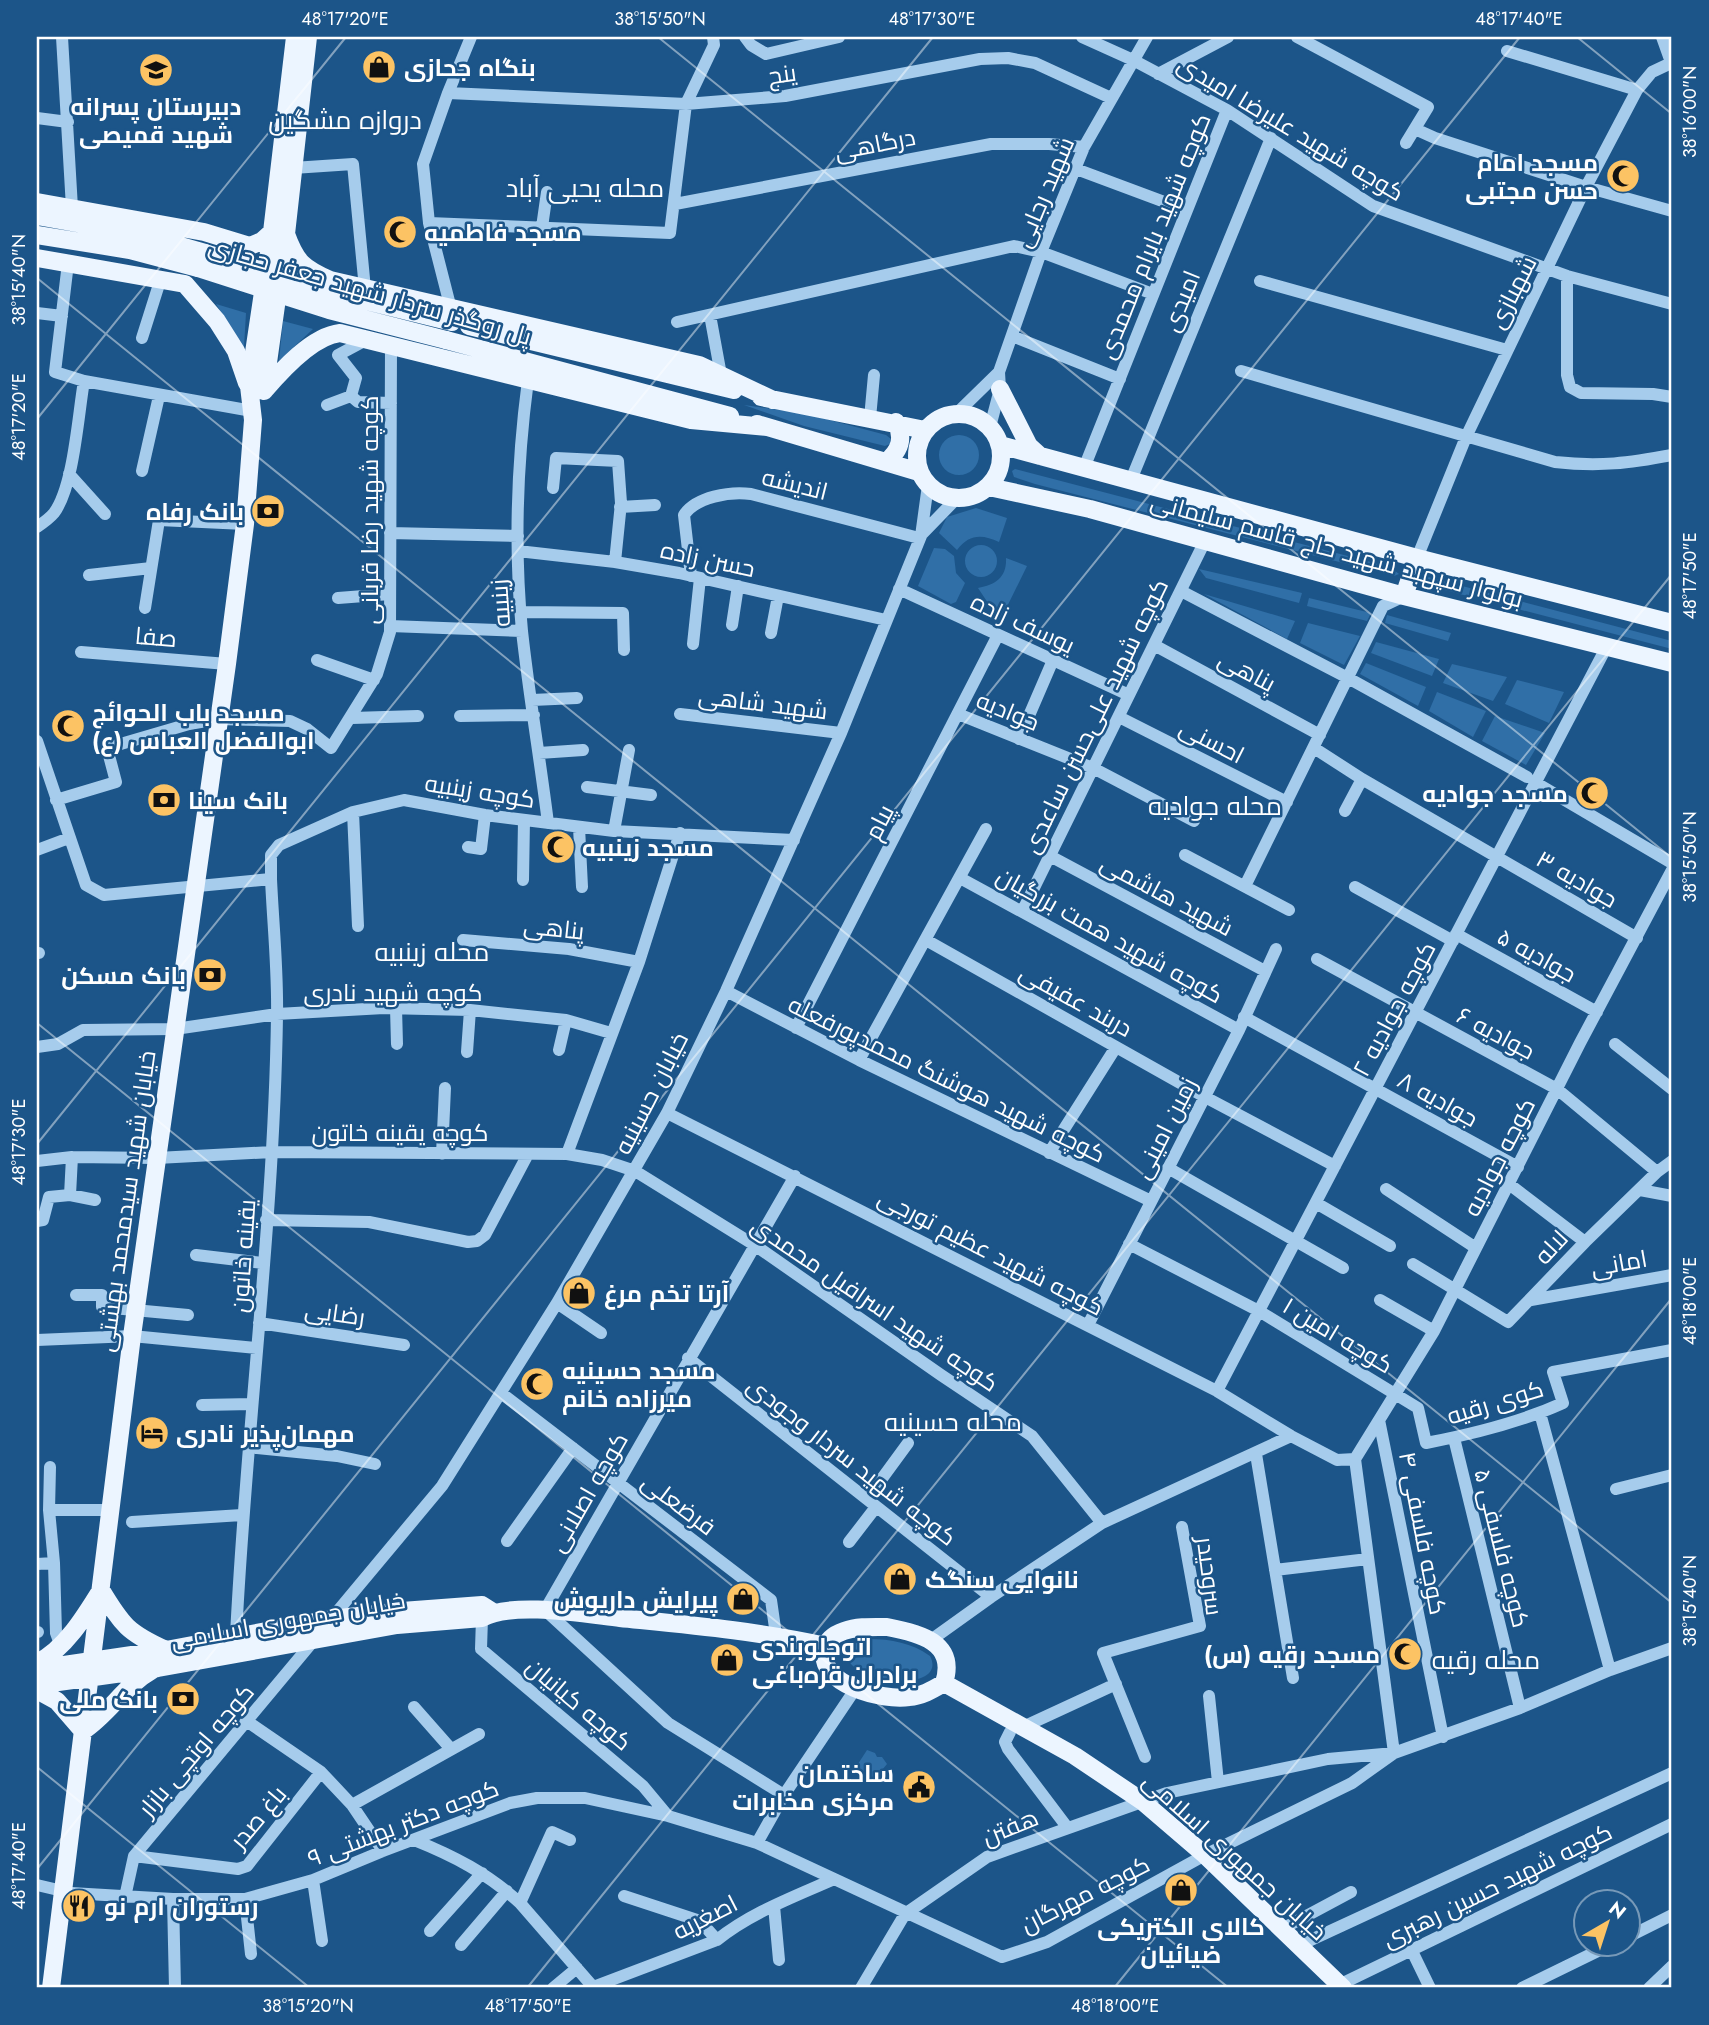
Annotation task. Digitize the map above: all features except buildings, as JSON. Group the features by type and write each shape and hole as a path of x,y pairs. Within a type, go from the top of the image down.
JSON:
{"main road":[{"path":"295,37 279,233 305,269 330,280 451,316 699,365 773,400 896,422 925,430"},
{"path":"279,233 293,168 308,37"},
{"path":"37,202 204,232 250,246 279,233"},
{"name":"پل روگذر سردار شهید جعفر حجازی","path":"37,216 138,234 329,310 688,403 767,427"},
{"path":"37,258 185,284 203,280 215,265 215,247 204,232"},
{"name":"خیابان شهید سیدمحمد بهشتی","path":"51,1988 135,1310 227,664 244,524 256,389 279,233"},
{"name":"پل روگذر سردار شهید جعفر حجازی","path":"37,235 202,261 334,293 451,316 773,400"},
{"path":"185,284 217,321 256,389 300,354 330,335 340,333 691,420 767,427 886,462 923,479 936,492 956,499 968,498 989,487 1000,468 1000,445 990,427 972,416 956,414 942,417 925,430 918,443 916,457 923,479"},
{"path":"440,358 443,322 451,316"},
{"path":"999,380 1029,446 1040,456"},
{"path":"886,462 895,455 900,443 901,432 896,422"},
{"name":"بولوار سپهبد شهید حاج قاسم سلیمانی","path":"1000,445 1417,558 1672,623"},
{"name":"بولوار سپهبد شهید حاج قاسم سلیمانی","path":"989,487 1090,509 1404,596 1672,663"},
{"path":"1404,596 1417,558"},
{"path":"37,1663 83,1620 101,1590 127,1629 166,1650"},
{"name":"خیابان جمهوری اسلامی","path":"91,1670 166,1650 331,1619 482,1605 488,1615"},
{"name":"خیابان جمهوری اسلامی","path":"91,1670 158,1668 397,1625 545,1611 776,1635 826,1646"},
{"path":"887,1627 912,1632 931,1640 942,1650 948,1664 944,1683 930,1692 907,1698 879,1697 856,1688 837,1677 824,1658 826,1646 832,1637 861,1628 887,1627"},
{"path":"37,1688 57,1701 83,1731 136,1679 158,1668"},
{"path":"37,1669 91,1670"},
{"path":"37,1688 91,1670"},
{"name":"خیابان جمهوری اسلامی","path":"944,1683 1017,1730 1074,1756 1142,1801 1205,1854 1300,1945 1338,1987"}],"street":[{"path":"62,37 72,208"},
{"path":"451,316 429,223 423,164 447,93 471,37"},
{"path":"429,223 670,233 687,104 714,45 713,37"},
{"path":"745,37 751,45 766,54 839,37"},
{"name":"کوچه شهید علیرضا امیدی","path":"1082,37 1133,60 1227,110 1373,206 1567,276 1672,304"},
{"name":"شهید رجایی","path":"990,427 999,380 1041,252 1084,147 1147,37"},
{"path":"1158,74 1228,37"},
{"path":"1297,37 1429,107 1406,143"},
{"path":"1662,37 1672,64"},
{"path":"1507,51 1637,90"},
{"name":"ینج","path":"447,93 687,104 785,96 980,58 1008,58 1035,63 1111,97"},
{"name":"شهبازی","path":"1417,558 1466,437 1586,187 1637,90 1652,72 1672,64"},
{"name":"کوچه شهید بایرام محمدی","path":"1084,468 1227,110"},
{"path":"37,118 68,122"},
{"path":"1415,129 1586,187 1672,211"},
{"name":"امیدی","path":"1131,481 1271,138"},
{"name":"درگاهی","path":"675,204 991,144 1084,147"},
{"path":"293,168 353,164 365,289"},
{"path":"1076,169 1186,210"},
{"path":"542,227 547,192"},
{"path":"677,322 1014,246 1041,252 1153,294"},
{"path":"68,264 55,372 84,381 253,416"},
{"path":"1567,276 1567,375 1570,387 1581,393 1653,394 1672,397"},
{"path":"142,338 160,278"},
{"path":"1260,281 1507,350"},
{"path":"37,313 62,316"},
{"path":"710,315 721,375"},
{"path":"1012,336 1120,379"},
{"path":"351,396 356,378 338,355 366,340"},
{"name":"کوچه شهید رضا قربانی","path":"218,719 290,721 307,729 331,748 374,680 390,632 391,346"},
{"path":"1241,371 1555,462 1588,466 1624,464 1672,455"},
{"path":"870,418 874,375"},
{"name":"زینبیه","path":"528,380 520,445 518,551 522,631 548,823"},
{"name":"شهید رجایی","path":"956,414 999,380"},
{"path":"37,527 54,513 62,498 69,474 84,381"},
{"path":"142,471 159,396"},
{"path":"351,396 358,402 391,402"},
{"path":"327,405 351,396"},
{"path":"553,488 556,458 618,461 620,507 615,562"},
{"path":"69,474 105,514"},
{"path":"920,537 923,479"},
{"name":"اندیشه","path":"696,577 684,515 689,507 698,501 734,494 751,494 920,537"},
{"path":"920,537 956,499"},
{"path":"620,507 655,505"},
{"path":"145,608 159,520 244,524"},
{"path":"390,533 518,536"},
{"name":"خیابان حسینیه","path":"331,1619 442,1486 557,1303 667,1113 726,991 841,733 920,537"},
{"name":"کوچه شهید علی‌حسن ساعدی","path":"1023,911 1205,541"},
{"name":"حسن زاده","path":"518,551 615,562 696,577 887,620"},
{"path":"89,575 151,568"},
{"path":"693,644 696,577"},
{"path":"732,625 738,586"},
{"name":"یوسف زاده","path":"899,589 1129,695"},
{"path":"1181,591 1348,678 1531,780 1672,863"},
{"path":"338,598 390,594"},
{"path":"771,633 778,596"},
{"path":"1245,886 1383,606 1404,596"},
{"path":"521,612 623,613 624,650"},
{"path":"390,626 522,631"},
{"name":"پیام","path":"796,1028 998,635"},
{"name":"پناهی","path":"1154,645 1320,734"},
{"name":"کوچه جوادیه ۲","path":"1217,1391 1497,857 1531,780 1607,646"},
{"name":"صفا","path":"81,652 227,664"},
{"path":"317,660 374,680"},
{"path":"1019,738 1054,660"},
{"path":"532,700 577,698"},
{"name":"شهید شاهی","path":"680,714 841,733"},
{"name":"جوادیه","path":"958,714 1093,768 1194,821"},
{"path":"460,716 534,715"},
{"path":"352,718 418,716"},
{"name":"احسنی","path":"1118,717 1287,803"},
{"path":"56,800 116,782 107,748 189,724 218,719"},
{"path":"37,741 86,885 104,894 271,878"},
{"name":"جوادیه ۳","path":"1314,748 1362,779 1637,938"},
{"path":"539,753 583,750"},
{"path":"614,831 629,750"},
{"path":"1345,811 1362,779"},
{"path":"587,787 651,795"},
{"name":"کوچه زینبیه","path":"271,878 271,855 279,845 353,813 404,800 485,815 614,831 794,840"},
{"path":"353,813 358,926"},
{"path":"468,847 481,849 485,815"},
{"path":"523,880 524,820"},
{"path":"579,827 582,887"},
{"path":"859,1060 986,829"},
{"path":"567,1154 639,962 680,834"},
{"path":"37,850 69,838"},
{"path":"1185,855 1289,910"},
{"name":"شهید هاشمی","path":"1050,856 1265,971"},
{"name":"کوچه جوادیه","path":"1355,1459 1434,1331 1672,870"},
{"name":"یقینه خاتون","path":"236,1636 242,1515 272,1152 277,1014 271,878"},
{"name":"کوچه شهید همت بزرگیان","path":"960,878 1242,1024 1376,1089"},
{"name":"جوادیه ۵","path":"1355,887 1597,1012"},
{"name":"پناهی","path":"463,940 569,949 639,962"},
{"name":"دربند عفیفی","path":"926,940 1205,1097 1335,1166"},
{"name":"زمین امینی","path":"1088,1325 1242,1024 1276,949"},
{"name":"جوادیه ۶","path":"1317,959 1557,1090 1657,1172"},
{"name":"کوچه شهید هوشنگ محمدپورفعله","path":"726,991 859,1060 1151,1201"},
{"path":"396,1008 397,1044"},
{"name":"کوچه شهید نادری","path":"37,1048 58,1044 83,1030 175,1029 277,1014 396,1008 470,1010 566,1020 611,1033"},
{"path":"467,1052 470,1010"},
{"path":"559,1050 566,1020"},
{"path":"1615,1044 1672,1090"},
{"path":"1049,1153 1116,1046"},
{"path":"442,1154 445,1088"},
{"name":"جوادیه ۸","path":"1376,1089 1518,1167"},
{"name":"کوچه شهید عظیم تورجی","path":"667,1113 1217,1391 1291,1437 1337,1460 1355,1459"},
{"name":"کوچه یقینه خاتون","path":"37,1160 272,1152 567,1154 602,1160 635,1171"},
{"path":"266,1220 369,1222 468,1242 477,1241 485,1235 528,1154"},
{"path":"70,1195 72,1157"},
{"name":"لاله","path":"1456,1289 1508,1322 1585,1242 1657,1172 1672,1161"},
{"path":"1168,1168 1343,1268"},
{"name":"کوچه شهید اسرافیل محمدی","path":"635,1171 756,1246 1032,1436 1102,1523"},
{"name":"کوچه اصلانی","path":"545,1611 795,1176"},
{"path":"1509,1184 1585,1242"},
{"path":"1386,1189 1476,1248"},
{"path":"1640,1190 1672,1196"},
{"path":"37,1221 43,1220 49,1197 70,1195 95,1200"},
{"path":"1316,1203 1390,1246"},
{"name":"کوچه امین ۱","path":"1129,1244 1259,1311 1395,1394"},
{"path":"196,1255 263,1263"},
{"path":"1413,1264 1456,1289"},
{"name":"امانی","path":"1531,1300 1672,1275"},
{"path":"76,1295 102,1295 102,1307 188,1315"},
{"path":"1380,1300 1434,1331"},
{"path":"557,1303 601,1333"},
{"name":"رضایی","path":"259,1323 404,1345"},
{"path":"37,1340 132,1336 257,1348"},
{"name":"کوی رقیه","path":"1395,1394 1418,1408 1426,1443 1454,1438 1540,1413 1563,1402 1553,1372 1672,1350"},
{"name":"کوچه شهید سردار وجودی","path":"688,1359 991,1597"},
{"name":"فرضعلی","path":"500,1393 771,1600 776,1635"},
{"path":"202,1405 251,1404"},
{"path":"1540,1413 1610,1670"},
{"name":"کوچه فلسفی ۴","path":"1379,1420 1443,1737"},
{"path":"931,1640 1102,1523 1291,1437"},
{"name":"کوچه فلسفی ۵","path":"1454,1438 1520,1708"},
{"path":"849,1542 908,1443"},
{"path":"248,1447 337,1456 375,1464"},
{"path":"507,1541 573,1448"},
{"path":"1256,1454 1293,1678"},
{"path":"1355,1459 1394,1753 1520,1708 1610,1670 1672,1650"},
{"path":"50,1467 43,1487 50,1510 56,1633 60,1644"},
{"path":"1616,1489 1672,1475"},
{"path":"50,1510 111,1510"},
{"path":"132,1522 242,1515"},
{"name":"سروحیدر","path":"1145,1757 1104,1653 1200,1626 1182,1527"},
{"path":"1275,1570 1368,1559"},
{"path":"37,1564 54,1563"},
{"path":"545,1611 668,1723 783,1795"},
{"name":"کوچه کیانیان","path":"488,1615 481,1649 643,1786 668,1816"},
{"name":"کوچه اوتچی بازار","path":"125,1897 134,1856 315,1639"},
{"path":"1067,1827 1004,1742 1017,1730 1116,1684"},
{"path":"757,1843 783,1795 856,1688"},
{"path":"1209,1696 1218,1782"},
{"path":"414,1707 451,1749"},
{"name":"باغ صدر","path":"248,1722 321,1772 352,1805 383,1851"},
{"path":"352,1805 479,1734"},
{"name":"هفتن","path":"905,1914 987,1857 1142,1801 1167,1793 1328,1759 1394,1753"},
{"name":"کوچه مهرگان","path":"905,1914 1002,1957 1047,1942 1205,1854 1352,1783 1394,1753"},
{"name":"باغ صدر","path":"134,1856 238,1869 247,1866 321,1772"},
{"path":"1300,1945 1672,1773"},
{"name":"کوچه دکتر بهشتی ۹","path":"37,1885 63,1892 125,1897 244,1899 313,1880 510,1803 561,1797 596,1800 668,1816 757,1843 905,1914"},
{"path":"454,1824 446,1835 445,1842 456,1857"},
{"name":"کوچه شهید حسین رهبری","path":"1338,1987 1672,1824"},
{"path":"520,1903 552,1832 570,1840"},
{"name":"اصغریه","path":"414,1840 456,1857 507,1891 593,1987 717,1940 732,1928 774,1906 834,1879"},
{"path":"430,1931 482,1873"},
{"path":"313,1880 322,1941"},
{"path":"461,1944 507,1891"},
{"path":"1282,1929 1352,1892"},
{"path":"624,1896 700,1921 717,1940"},
{"path":"173,1899 175,1988"},
{"path":"244,1899 251,1954"},
{"path":"774,1906 779,1960"},
{"path":"862,1988 905,1914"},
{"path":"1642,1930 1672,1915"},
{"path":"1412,1951 1430,1988"},
{"path":"1527,1987 1584,1958"},
{"path":"1649,1988 1672,1966"},
{"path":"553,1988 577,1968"}],"shaded area":[{"path":"216,304 246,313 244,347"},
{"path":"283,321 313,329 279,361"},
{"path":"744,405 807,414 886,435 891,439 890,444 885,446 804,426"},
{"path":"959,435 973,441 979,455 973,469 959,475 945,469 939,455 945,441"},
{"path":"1015,469 1390,567 1399,574 1394,576 1035,484 1014,477 1012,471"},
{"path":"976,508 1007,518 999,542 976,537 966,541 957,550 939,533 947,517"},
{"path":"981,545 992,550 997,561 992,572 981,577 970,572 965,561 970,550"},
{"path":"934,548 945,549 954,556 956,573 965,583 956,602 951,604 918,586"},
{"path":"1006,558 1027,566 1000,621 978,588 999,579 1005,570"},
{"path":"1199,569 1302,593 1299,603 1206,578"},
{"path":"1428,577 1672,641 1672,649 1433,587 1424,584 1423,581"},
{"path":"1204,594 1295,621 1287,639"},
{"path":"1309,598 1371,613 1367,621 1307,606"},
{"path":"1387,615 1451,633 1448,641 1385,623"},
{"path":"1308,623 1360,636 1344,665 1300,643"},
{"path":"1376,642 1439,659 1432,676 1371,653"},
{"path":"1366,663 1426,687 1418,706 1360,674"},
{"path":"1452,664 1507,677 1493,701 1443,683"},
{"path":"1517,680 1564,692 1549,723 1505,704"},
{"path":"1437,692 1486,711 1473,737 1429,711"},
{"path":"1495,716 1545,733 1526,765 1482,741"},
{"path":"869,1639 893,1641 916,1648 930,1656 932,1668 926,1676 913,1680 897,1681 864,1673 851,1664 845,1653 850,1645"},
{"path":"867,1750 875,1753 877,1757 882,1757 887,1764 873,1781 856,1767"}],"place":[{"name":"بنگاه جحازی","path":"379,67"},
{"name":"دبیرستان پسرانه شهید قمیصی","path":"156,70"},
{"name":"مسجد امام حسن مجتبی","path":"1623,176"},
{"name":"مسجد فاطمیه","path":"400,232"},
{"name":"بانک رفاه","path":"268,511"},
{"name":"مسجد باب الحوائج ابوالفضل العباس (ع)","path":"68,726"},
{"name":"مسجد جوادیه","path":"1592,793"},
{"name":"بانک سینا","path":"164,800"},
{"name":"مسجد زینبیه","path":"558,847"},
{"name":"بانک مسکن","path":"210,975"},
{"name":"آرتا تخم مرغ","path":"579,1293"},
{"name":"مسجد حسینیه میرزاده خانم","path":"537,1384"},
{"name":"مهمان‌پذیر نادری","path":"152,1433"},
{"name":"نانوایی سنگک","path":"900,1579"},
{"name":"پیرایش داریوش","path":"743,1599"},
{"name":"مسجد رقیه (س)","path":"1405,1654"},
{"name":"اتوجلوبندی برادران قره‌باغی","path":"727,1660"},
{"name":"بانک ملی","path":"183,1699"},
{"name":"ساختمان مرکزی مخابرات","path":"919,1787"},
{"name":"کالای الکتریکی ضیائیان","path":"1181,1890"},
{"name":"رستوران ارم نو","path":"79,1906"}],"district":[{"name":"دروازه مشگین","path":"345,120"},
{"name":"محله یحیی آباد","path":"585,188"},
{"name":"محله جوادیه","path":"1215,806"},
{"name":"محله زینبیه","path":"432,952"},
{"name":"محله حسینیه","path":"953,1422"},
{"name":"محله رقیه","path":"1486,1660"}]}
